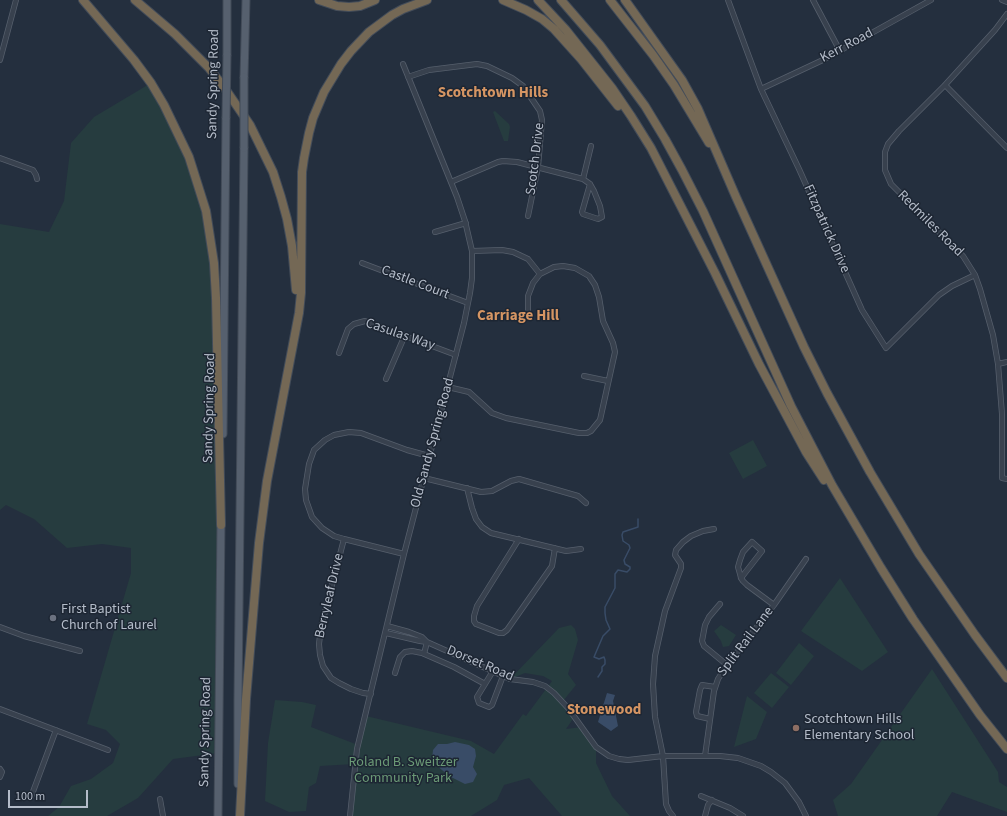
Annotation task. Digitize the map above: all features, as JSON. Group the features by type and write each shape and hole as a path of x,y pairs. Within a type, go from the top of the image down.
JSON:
{"highway":[{"path":"83,0 134,60 151,83 164,105 189,157 206,211 215,270 221,525"},
{"path":"135,0 180,39 209,68 240,108 273,172 287,219 292,246 296,292 295,333 292,356"},
{"path":"319,0 337,6 360,6 375,0"},
{"path":"239,816 246,699 259,543 266,488 292,356 301,293 302,187 304,158 309,133 318,104 324,92 341,64 365,36 392,15 427,0"},
{"path":"503,0 542,19 567,42 628,119 687,218"},
{"path":"538,0 586,55 631,116 651,148 715,273 759,364 806,452 855,526 913,619 959,685 1007,749"},
{"path":"561,0 600,45 645,106 682,170 703,211 791,406 855,526"},
{"path":"610,0 648,48 674,85 714,152 804,346 866,466 923,560 1007,678"},
{"path":"625,0 682,80 712,138 736,197"}],"main road":[{"name":"Sandy Spring Road","path":"218,816 227,0"},
{"path":"239,816 238,699 246,0"}],"street":[{"path":"0,60 16,0"},
{"name":"Fitzpatrick Drive","path":"728,0 761,90 799,169 862,310 886,348 938,295 952,286 975,275"},
{"path":"813,0 840,51"},
{"name":"Kerr Road","path":"761,90 840,51 931,0"},
{"path":"1002,0 1007,2"},
{"name":"Redmiles Road","path":"1007,14 995,30 945,85 888,144 885,152 885,170 891,184 953,244 963,256 975,275 993,335 998,364 1002,414 1002,478 1007,479"},
{"name":"Old Sandy Spring Road","path":"350,816 357,749 404,554 456,355 472,278 472,251 466,223 403,64"},
{"name":"Scotch Drive","path":"408,77 429,70 473,64 487,66 516,80 523,86 541,113 542,120 538,167 528,216"},
{"path":"945,85 1007,148"},
{"path":"583,179 591,146"},
{"path":"0,158 33,170 37,179"},
{"path":"451,182 492,164 503,161 517,162 538,167 583,179 590,184 600,206 602,217 598,219 583,214 582,212 590,184"},
{"path":"435,232 466,223"},
{"path":"472,251 502,250 513,252 528,259 540,274"},
{"name":"Castle Court","path":"362,264 468,303"},
{"path":"448,387 469,392 492,413 506,418 584,433 591,431 600,420 614,356 614,347 603,322 599,297 593,280 585,272 568,266 554,267 540,274 532,283 528,296 528,311"},
{"name":"Casulas Way","path":"339,353 348,329 360,321 365,321 456,355"},
{"path":"386,379 405,335"},
{"path":"998,364 1007,362"},
{"path":"584,376 608,381"},
{"path":"404,554 334,536 322,528 312,516 305,494 310,460 316,447 334,435 343,432 353,432 366,435 407,450 429,456"},
{"path":"424,478 481,492 492,491 511,480 519,479 578,496 586,503"},
{"path":"467,488 476,519 482,527 491,533 566,551 581,549"},
{"path":"673,816 666,804 663,756 655,710 654,669 656,647 665,611 681,568 681,564 675,555 675,552 687,539 700,532 714,529"},
{"name":"Berryleaf Drive","path":"344,539 321,627 319,651 323,666 331,678 350,689 371,694"},
{"path":"519,539 477,606 474,616 474,621 476,624 499,633 503,633 507,630 552,566 555,548"},
{"path":"741,578 762,551 752,542 743,552 740,560 738,567 741,578 747,585 774,606"},
{"name":"Split Rail Lane","path":"705,756 715,687 718,679 727,665 774,606 806,560"},
{"path":"720,604 709,617 704,627 702,641 704,646 727,665"},
{"path":"387,626 416,635 427,642 424,654"},
{"path":"0,627 24,636 80,651"},
{"name":"Dorset Road","path":"386,633 420,642 427,642 503,676 514,680 538,683 547,687 560,698 596,747 606,755 623,760 663,756 705,756 738,758 753,763 779,777 799,802 806,816"},
{"path":"395,673 398,660 406,652 412,651 424,654 454,667 485,684"},
{"path":"493,671 479,694 477,701 479,703 489,707 492,704 503,676"},
{"path":"710,719 697,716 696,712 702,685 715,687"},
{"path":"0,708 108,750"},
{"path":"31,797 56,730"},
{"path":"0,769 2,772 0,777"},
{"path":"701,796 730,808 743,816"},
{"path":"160,799 163,816"},
{"path":"705,816 708,805 712,800"}],"green space":[{"path":"151,83 176,128 211,239 218,380 218,753 173,759 138,798 107,816 48,816 59,807 71,786 91,779 113,763 120,744 106,730 87,724 131,573 131,548 102,544 67,548 34,519 6,505 0,510 0,224 49,232 64,201 71,143 94,117"},
{"path":"495,111 509,124 508,141 504,141 493,112"},
{"path":"753,440 767,466 743,479 729,453"},
{"path":"840,578 888,652 862,671 801,631"},
{"name":"Roland B. Sweitzer Community Park","path":"571,625 575,629 578,640 568,674 576,685 563,701 575,716 566,729 582,727 596,747 596,763 612,796 630,816 562,816 529,778 504,785 497,800 471,816 350,816 355,764 320,766 316,783 309,787 306,811 289,812 265,801 268,743 275,700 302,702 316,705 311,727 358,745 366,716 471,741 494,754 523,714 526,716 552,681 543,676 525,673 510,679 559,628"},
{"path":"721,625 736,635 729,646 723,647 714,631"},
{"path":"799,643 814,656 791,685 776,673"},
{"path":"932,669 998,772 999,782 1007,787 1007,812 952,792 937,816 838,816 833,800 851,784"},
{"path":"771,673 789,687 772,708 754,693"},
{"path":"747,696 767,712 756,739 734,747"}],"water":[{"path":"607,693 615,695 613,701 618,726 611,731 598,722"},
{"path":"455,742 469,745 475,749 476,756 473,767 477,774 473,782 465,784 449,776 435,764 432,759 433,750 438,744"}],"waterway":[{"path":"598,677 602,671 602,667 605,664 605,660 604,657 599,659 594,657 603,636 610,629 606,620 605,607 615,588 615,574 618,570 627,572 630,569 630,567 625,564 624,560 630,548 629,545 623,541 622,535 623,532 638,527 638,519"},
{"path":"726,657 730,653"}],"place":[{"name":"First Baptist Church of Laurel","path":"53,618"},
{"name":"Scotchtown Hills Elementary School","path":"796,728"}],"district":[{"name":"Scotchtown Hills","path":"493,94"},
{"name":"Carriage Hill","path":"518,317"},
{"name":"Stonewood","path":"604,711"}]}
